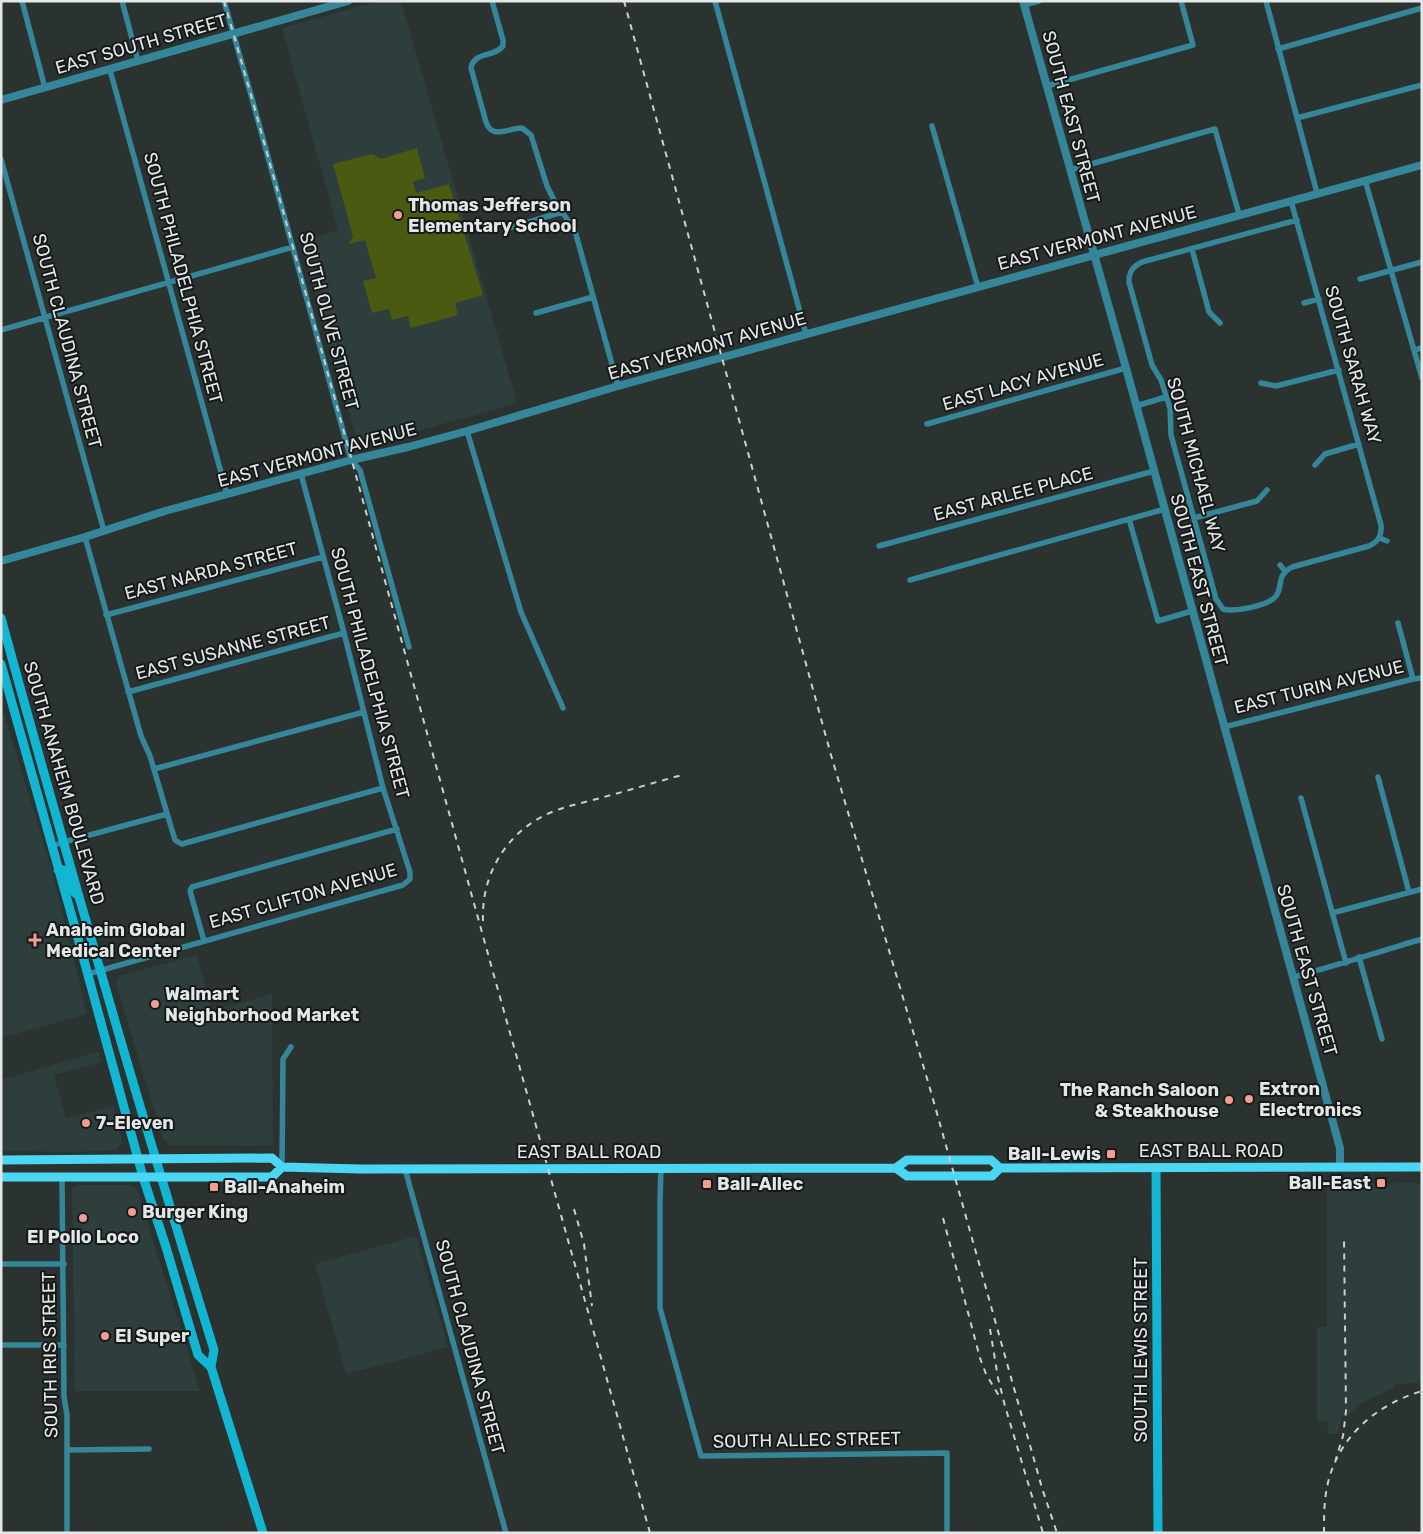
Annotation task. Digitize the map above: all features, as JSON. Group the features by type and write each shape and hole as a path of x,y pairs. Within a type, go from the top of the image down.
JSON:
{"main road":[{"name":"SOUTH ANAHEIM BOULEVARD","path":"1,618 100,970 160,1176 214,1350 211,1367"},
{"name":"SOUTH ANAHEIM BOULEVARD","path":"1,664 143,1177 198,1356 211,1367"},
{"path":"58,870 63,870 66,873 71,891 79,896"},
{"name":"EAST BALL ROAD","path":"1,1160 272,1158 282,1167 405,1169 896,1168 907,1160 991,1160 1000,1168 1422,1167"},
{"name":"EAST BALL ROAD","path":"1,1177 272,1177 282,1167"},
{"name":"EAST BALL ROAD","path":"896,1168 907,1176 992,1176 1000,1168"},
{"name":"SOUTH LEWIS STREET","path":"1156,1168 1158,1533"},
{"path":"211,1367 263,1533"}],"street":[{"path":"22,1 45,88"},
{"path":"122,1 138,61"},
{"name":"SOUTH OLIVE STREET","path":"224,1 351,460 360,470 409,647"},
{"path":"492,1 503,46 497,52 476,58 471,68 486,122 488,128 493,132 522,128 531,135 547,186 575,230 618,386"},
{"path":"715,1 806,334"},
{"path":"1024,3 1039,1"},
{"path":"1047,86 1193,46 1181,1"},
{"path":"1266,1 1317,193"},
{"name":"EAST SOUTH STREET","path":"1,100 346,2"},
{"name":"SOUTH EAST STREET","path":"1024,3 1294,977 1340,1148 1340,1167"},
{"path":"1278,48 1422,8"},
{"name":"SOUTH PHILADELPHIA STREET","path":"110,70 227,494"},
{"path":"1297,118 1422,85"},
{"path":"932,126 978,287"},
{"path":"1070,170 1215,129 1239,214"},
{"name":"SOUTH CLAUDINA STREET","path":"1,159 104,531"},
{"name":"EAST VERMONT AVENUE","path":"1,561 85,538 165,511 351,460 467,431 618,386 1422,164"},
{"path":"1365,180 1422,378"},
{"name":"SOUTH SARAH WAY","path":"1291,200 1381,525 1382,532 1380,538"},
{"path":"510,228 562,212"},
{"path":"1220,323 1209,312 1192,249 1297,220"},
{"path":"1,330 293,247"},
{"name":"SOUTH MICHAEL WAY","path":"1192,249 1136,265 1131,270 1129,282 1152,365 1161,380 1166,397 1171,417 1171,435 1216,599 1223,609 1237,610 1268,602 1278,593 1281,577 1285,571"},
{"path":"1360,279 1422,262"},
{"path":"536,313 593,297"},
{"path":"1304,303 1318,299"},
{"path":"1414,350 1422,348"},
{"name":"EAST LACY AVENUE","path":"927,424 1126,368"},
{"path":"1261,382 1276,386 1338,370"},
{"path":"1136,406 1166,397"},
{"path":"467,431 521,612 563,708"},
{"path":"1315,465 1325,454 1359,444"},
{"name":"EAST ARLEE PLACE","path":"880,546 1154,471"},
{"name":"SOUTH PHILADELPHIA STREET","path":"301,474 383,788 410,872 410,879"},
{"path":"1194,518 1257,501 1267,490"},
{"path":"910,580 1165,509"},
{"path":"1129,519 1158,620 1192,611"},
{"path":"85,538 141,736 150,756 175,840 182,844 383,788"},
{"path":"1280,565 1285,571 1292,566 1369,546 1380,538 1388,541"},
{"name":"EAST NARDA STREET","path":"106,615 323,556"},
{"path":"1398,623 1413,679"},
{"name":"EAST SUSANNE STREET","path":"128,692 344,633"},
{"name":"EAST TURIN AVENUE","path":"1224,727 1422,678"},
{"path":"154,769 364,712"},
{"path":"1378,777 1409,892"},
{"path":"1301,798 1346,963"},
{"path":"52,846 167,814"},
{"path":"204,941 190,891 192,887 397,829"},
{"name":"EAST CLIFTON AVENUE","path":"88,974 404,885 410,879"},
{"path":"1332,913 1422,889"},
{"path":"1294,977 1422,939"},
{"path":"1359,957 1382,1038"},
{"path":"282,1167 283,1059 291,1047"},
{"name":"SOUTH ALLEC STREET","path":"661,1168 660,1308 701,1456 947,1453 947,1533"},
{"name":"SOUTH CLAUDINA STREET","path":"405,1169 506,1533"},
{"name":"SOUTH IRIS STREET","path":"62,1177 64,1397 67,1415 67,1533"},
{"path":"1,1264 64,1264"},
{"path":"1,1345 64,1345"},
{"path":"67,1450 150,1449"}],"shaded area":[{"name":"Thomas Jefferson Elementary School","path":"379,1 401,1 517,403 364,446 358,443 300,241 338,230 282,28"},
{"name":"Anaheim Global Medical Center","path":"1,705 51,867 87,1014 1,1038"},
{"path":"197,955 212,1011 272,994 273,1146 170,1145 163,1139 116,984 119,976"},
{"path":"98,1052 101,1062 54,1075 66,1119 113,1106 122,1141 116,1150 76,1152 1,1151 1,1080"},
{"path":"1422,1183 1422,1383 1394,1384 1393,1388 1362,1403 1348,1416 1342,1416 1337,1434 1328,1434 1327,1421 1317,1421 1317,1327 1327,1327 1327,1184"},
{"path":"76,1185 129,1185 137,1189 200,1391 75,1391 72,1190"},
{"path":"416,1236 448,1347 346,1374 315,1264"}],"green space":[{"path":"417,148 425,178 413,182 416,193 449,184 483,295 455,303 458,315 411,328 408,316 392,320 389,309 372,313 363,281 376,278 365,240 349,244 353,236 333,164 372,154 381,159"}],"railway":[{"path":"224,1 650,1533"},
{"path":"624,1 831,755 931,1092 1042,1488 1057,1533"},
{"path":"483,921 484,903 492,870 500,855 522,830 536,820 571,805 682,775"},
{"path":"574,1209 584,1244 592,1306"},
{"path":"943,1218 980,1358 986,1374 999,1396"},
{"path":"1335,1462 1343,1436 1346,1411 1344,1237"},
{"path":"990,1329 998,1378 1005,1406 1043,1533"},
{"path":"1324,1533 1327,1487 1339,1453 1349,1439 1374,1415 1389,1405 1422,1391"}],"place":[{"name":"Thomas Jefferson Elementary School","path":"398,215"},
{"name":"Anaheim Global Medical Center","path":"35,940"},
{"name":"Walmart Neighborhood Market","path":"155,1004"},
{"name":"Extron Electronics","path":"1249,1099"},
{"name":"The Ranch Saloon & Steakhouse","path":"1229,1100"},
{"name":"7-Eleven","path":"86,1123"},
{"name":"Ball-Lewis","path":"1111,1154"},
{"name":"Ball-East","path":"1381,1183"},
{"name":"Ball-Allec","path":"707,1184"},
{"name":"Ball-Anaheim","path":"214,1187"},
{"name":"Burger King","path":"132,1212"},
{"name":"El Pollo Loco","path":"83,1218"},
{"name":"El Super","path":"105,1336"}]}
